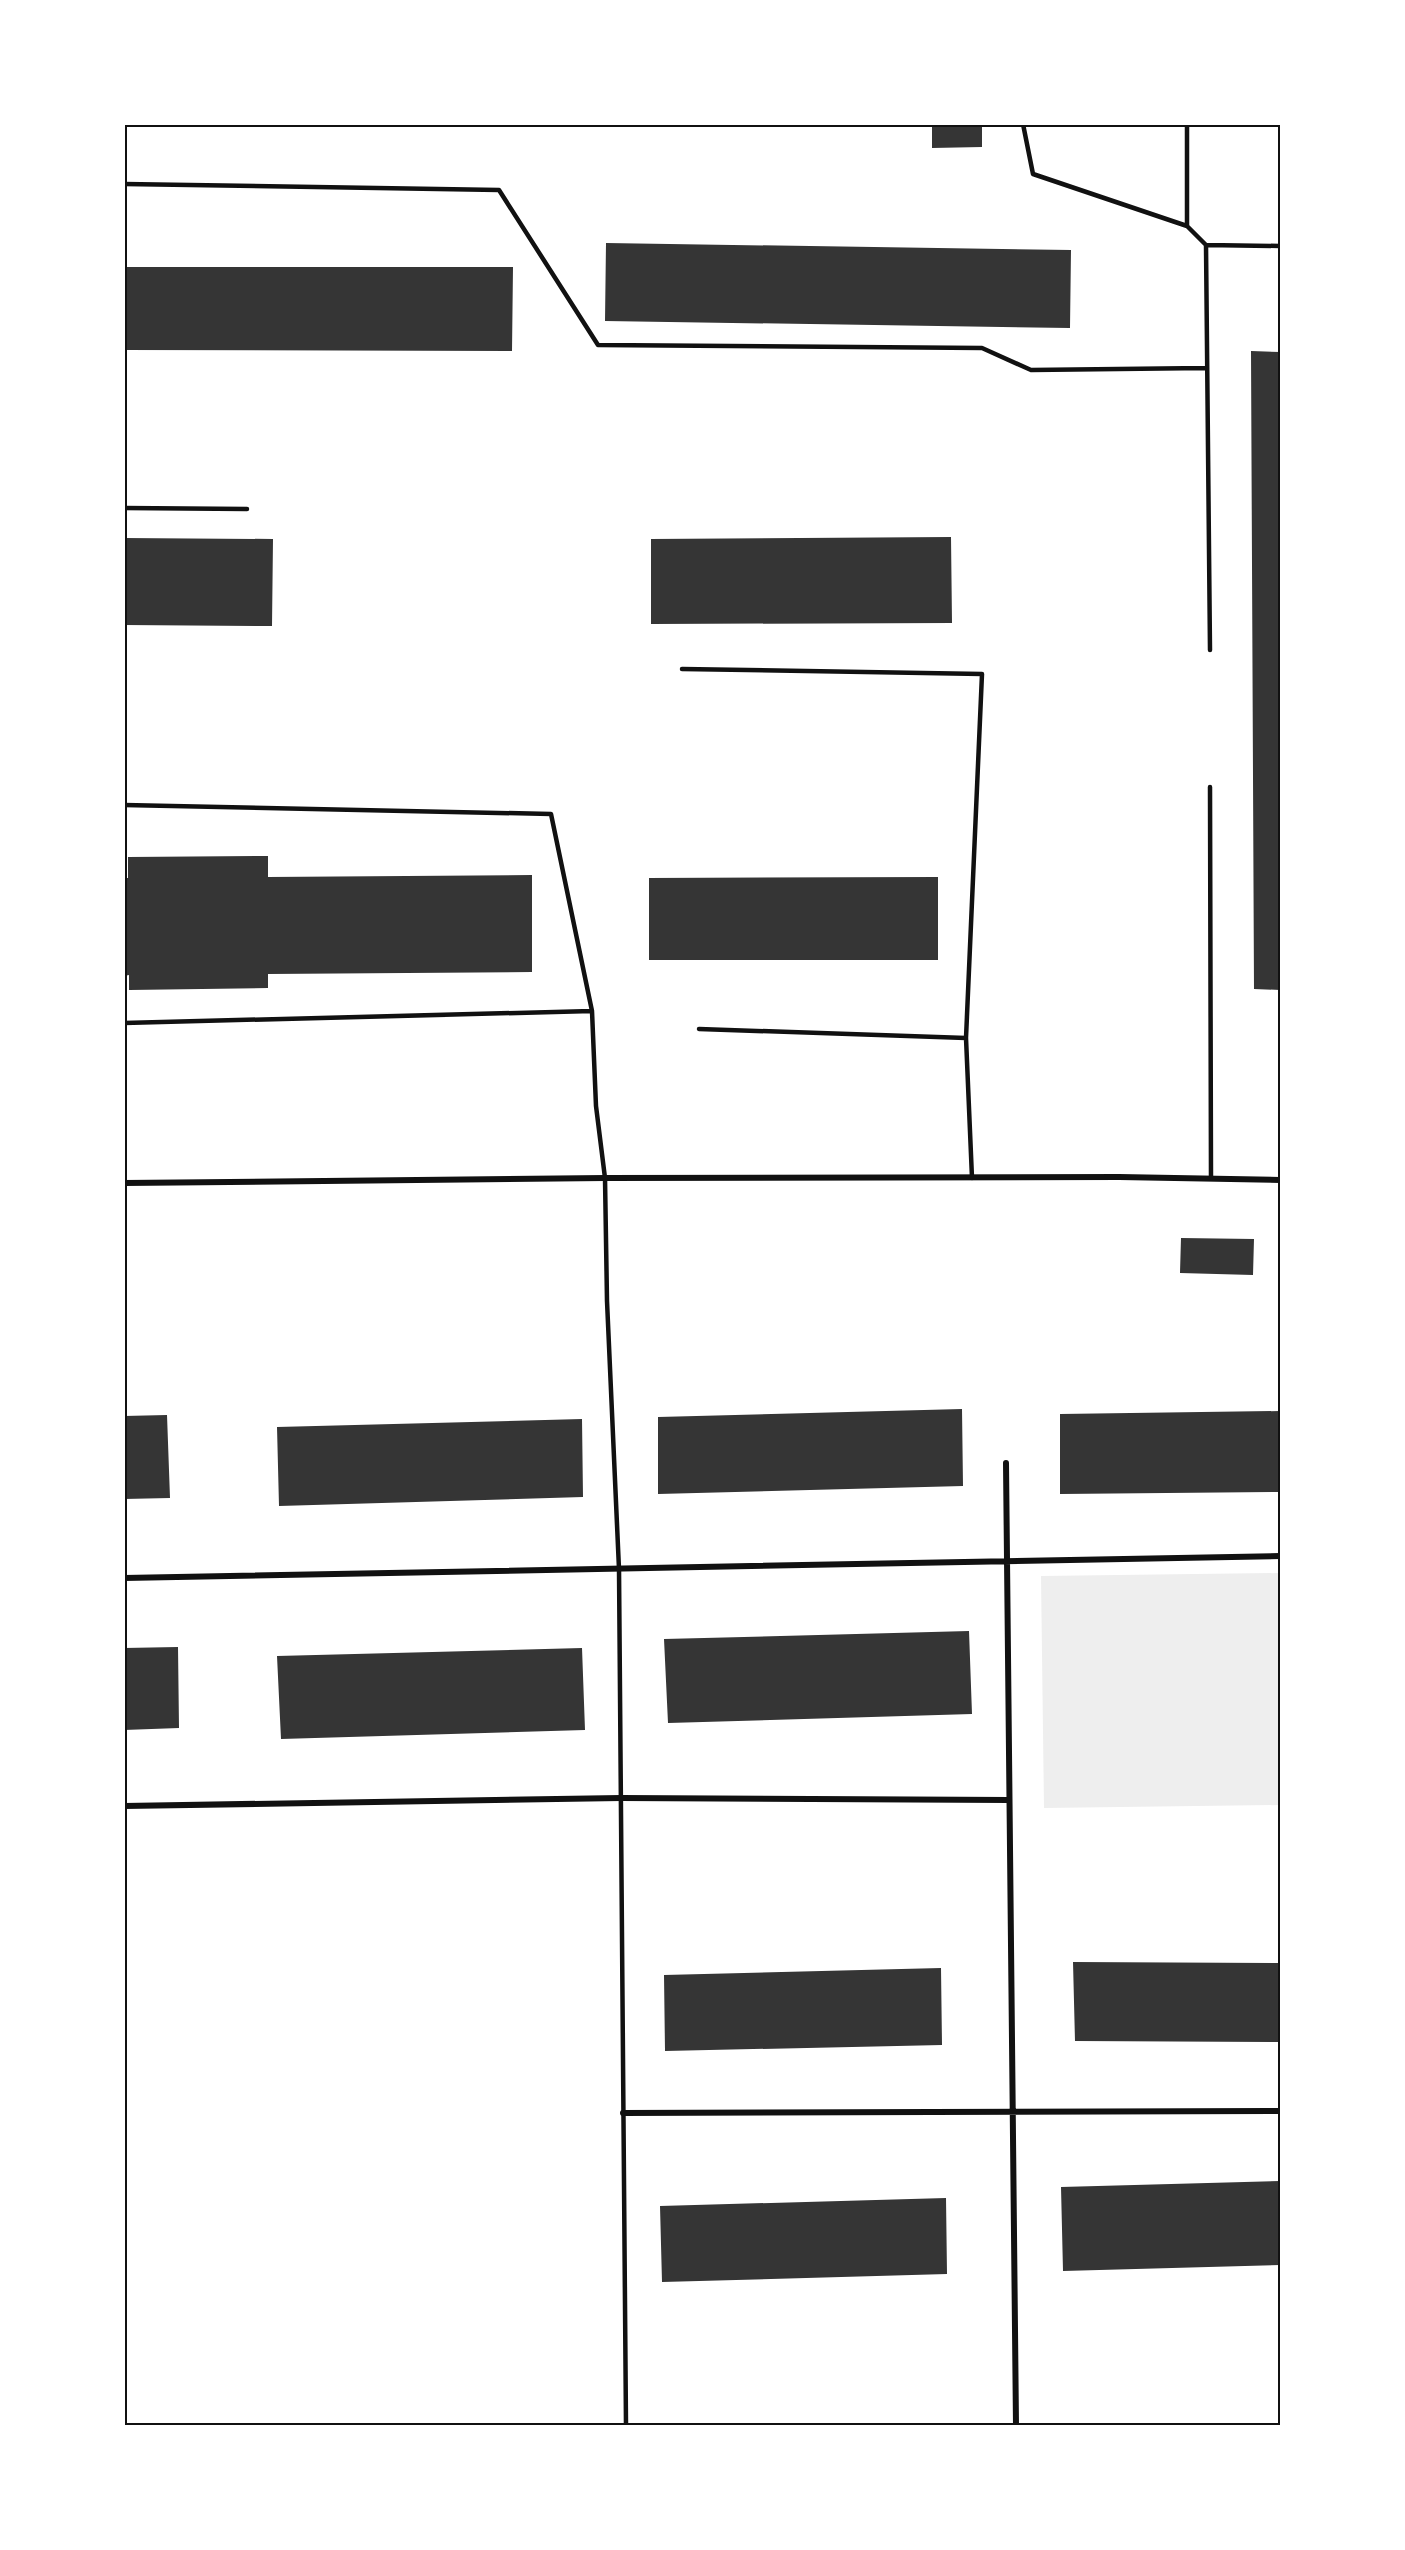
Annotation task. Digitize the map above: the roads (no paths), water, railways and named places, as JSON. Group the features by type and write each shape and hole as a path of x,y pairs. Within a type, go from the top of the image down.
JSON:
{"street":[{"path":"124,1183 605,1178 1281,1180"},
{"path":"1006,1463 1016,2426"},
{"path":"124,1578 1281,1556"},
{"path":"124,1806 621,1798 1009,1800"},
{"path":"623,2113 1281,2111"}],"lane":[{"path":"1023,124 1033,174 1187,226 1206,245 1281,246"},
{"path":"1187,124 1187,226"},
{"path":"124,184 499,190 598,345 982,348 1031,370 1206,368"},
{"path":"1206,245 1210,650"},
{"path":"124,508 246,509"},
{"path":"682,669 982,674 966,1038 972,1178"},
{"path":"1210,787 1211,1178"},
{"path":"124,805 551,814 592,1011 596,1106 605,1178 607,1301 619,1569 626,2426"},
{"path":"124,1023 592,1011"},
{"path":"699,1029 966,1038"}]}
